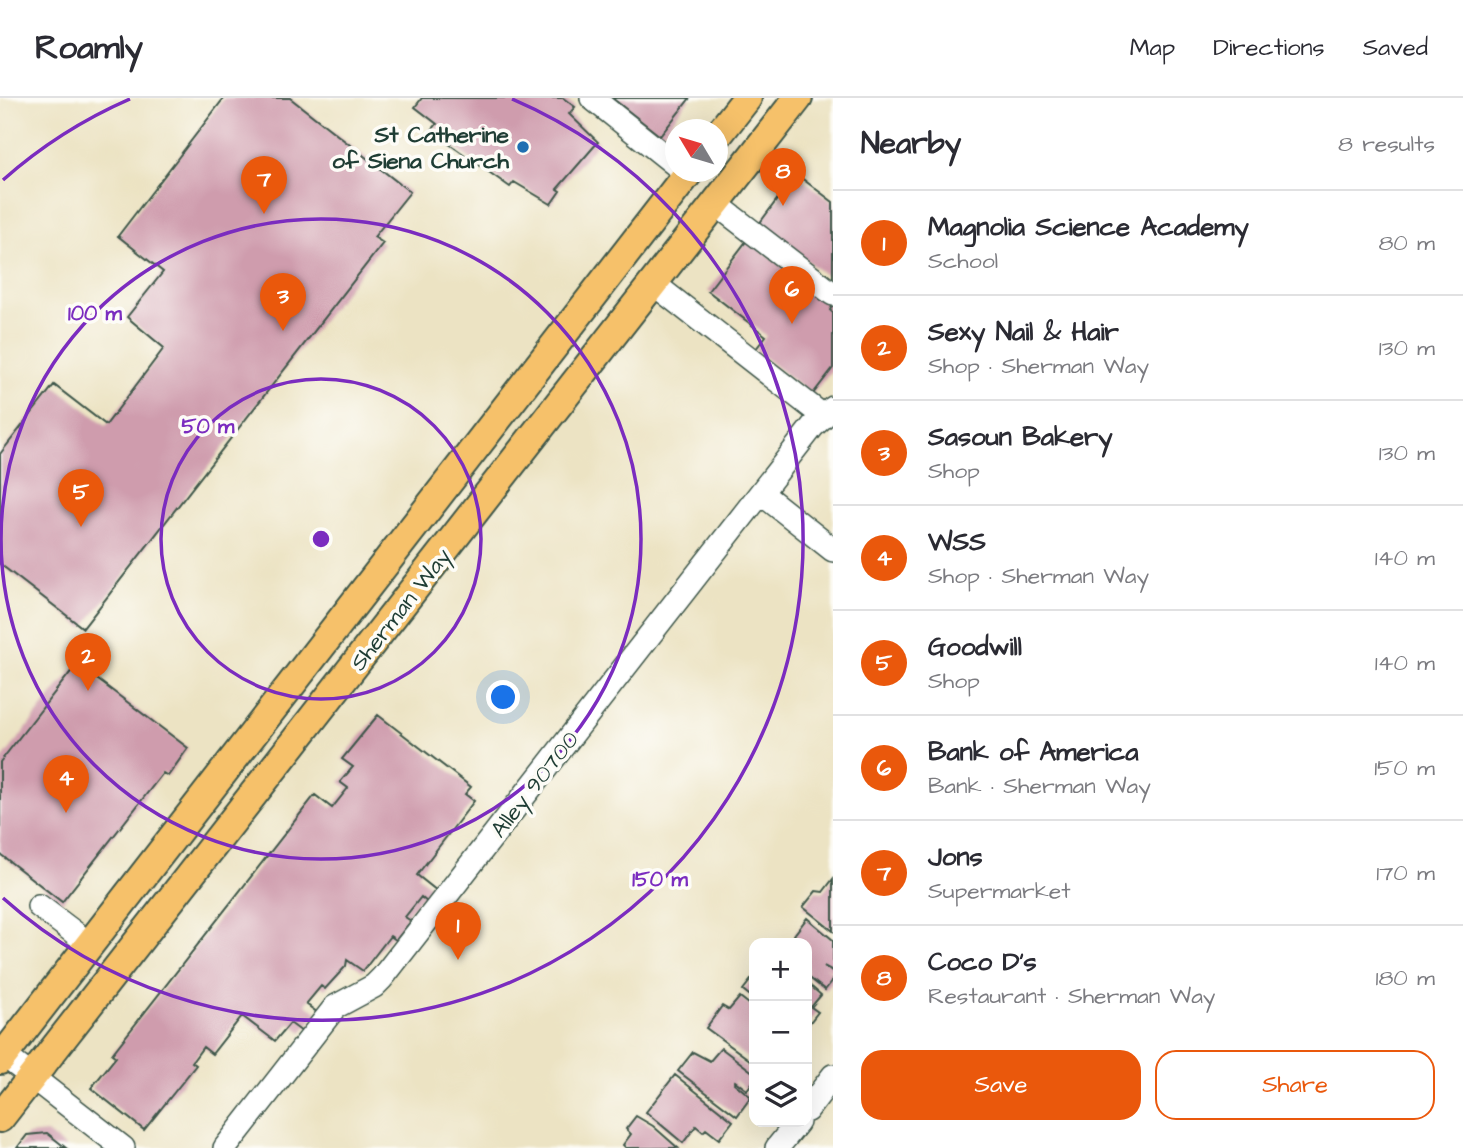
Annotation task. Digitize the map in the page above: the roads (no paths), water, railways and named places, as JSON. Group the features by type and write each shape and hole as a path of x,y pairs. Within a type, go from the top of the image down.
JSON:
{"main road":[{"path":"728,122 747,98"},
{"name":"Sherman Way","path":"0,1118 798,98"},
{"name":"Sherman Way","path":"1,1055 676,182"}],"street":[{"path":"592,98 665,156"},
{"path":"716,204 833,293"},
{"path":"654,284 828,412"},
{"name":"Alley 90700","path":"225,1148 335,1007 382,978 761,493 828,412"},
{"path":"761,493 833,550"},
{"path":"39,906 88,943"},
{"path":"1,1055 122,1148"},
{"path":"812,1103 833,1076"},
{"path":"777,1148 794,1127"}],"place":[{"name":"St Catherine of Siena Church","path":"523,147"},
{"name":"Coco D's","path":"783,206"},
{"name":"Jons","path":"264,214"},
{"name":"Bank of America","path":"792,324"},
{"name":"Sasoun Bakery","path":"283,331"},
{"name":"Goodwill","path":"81,527"},
{"name":"Sexy Nail & Hair","path":"88,691"},
{"name":"WSS","path":"66,813"},
{"name":"Magnolia Science Academy","path":"458,960"}]}
